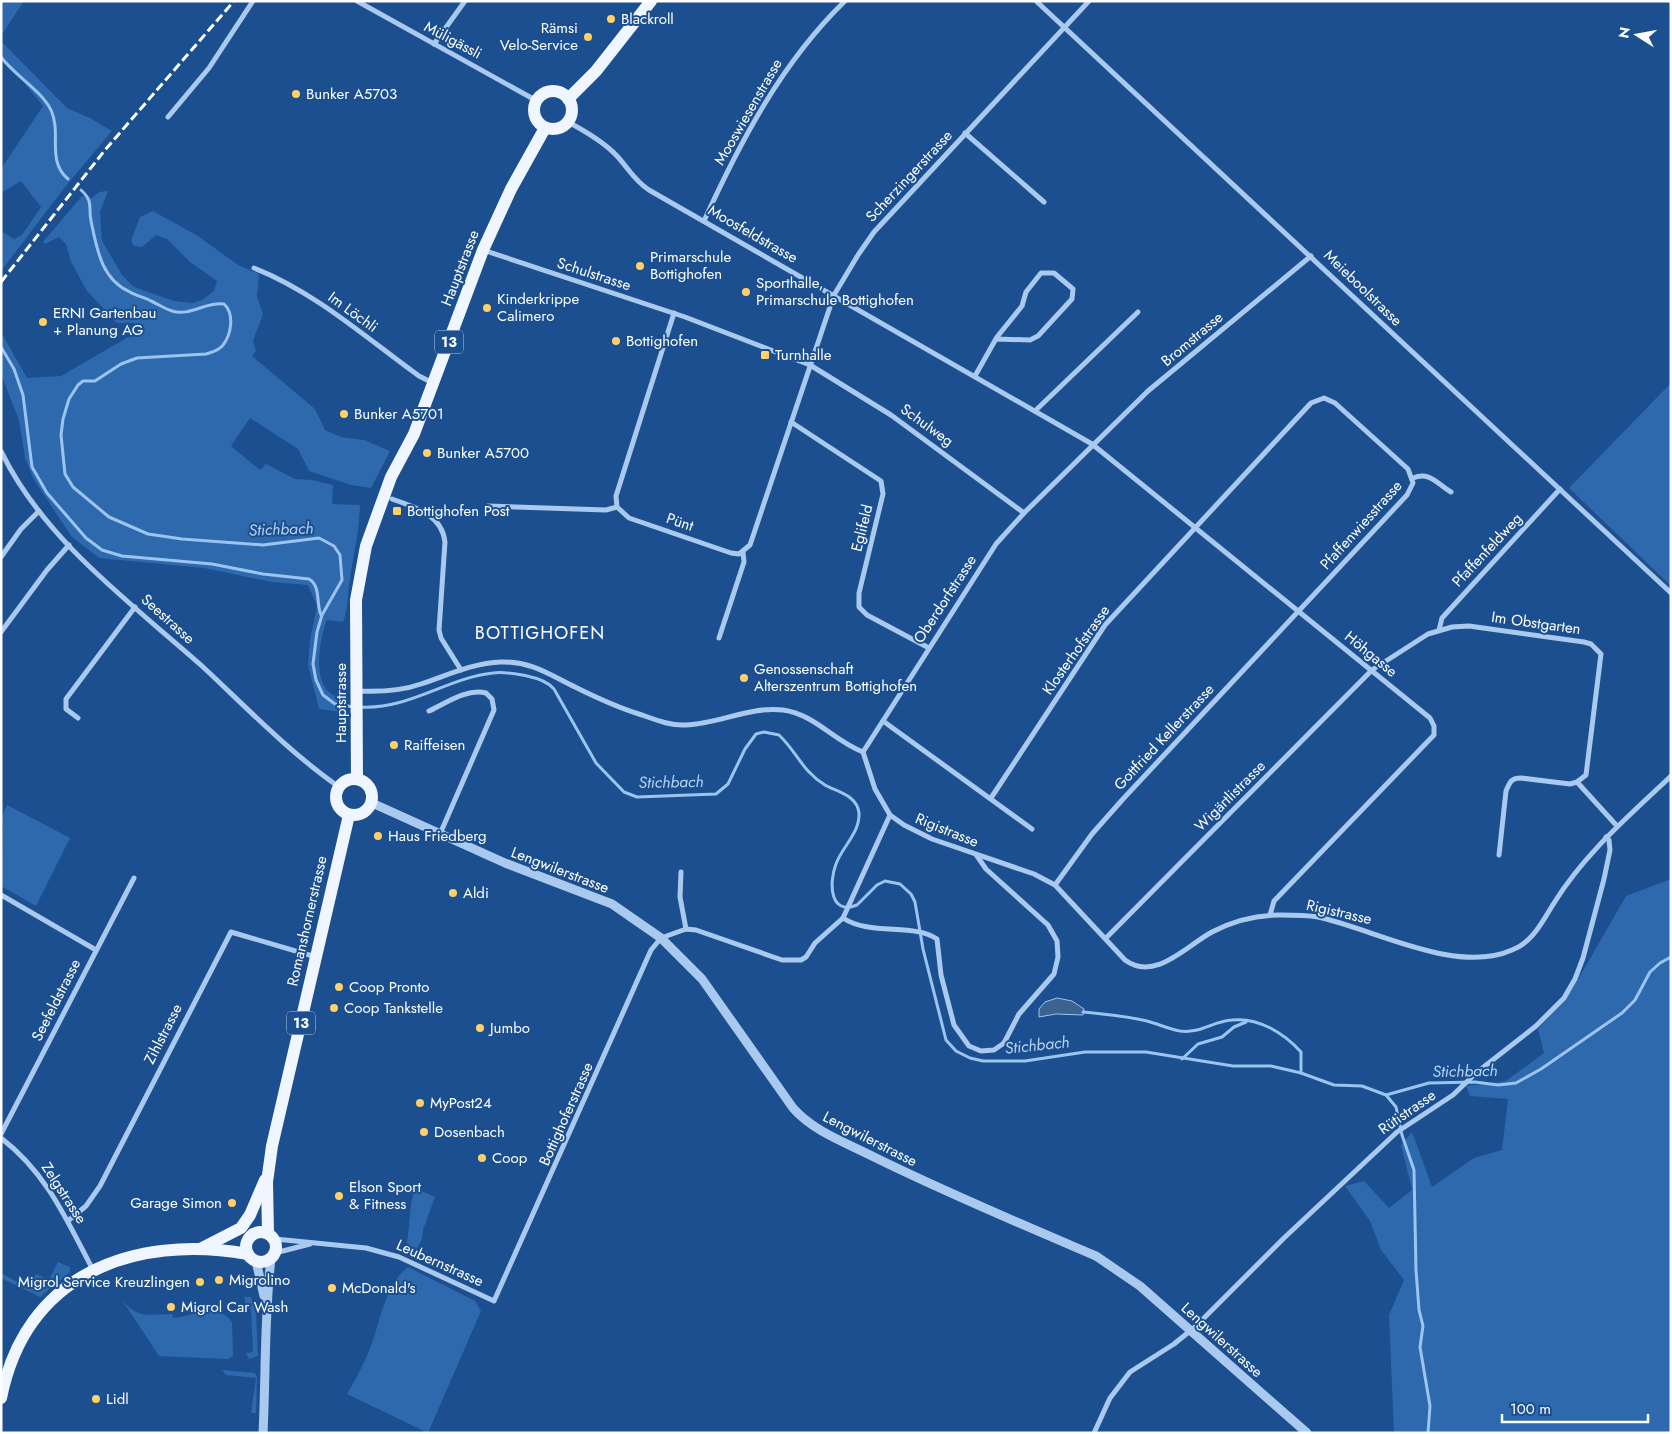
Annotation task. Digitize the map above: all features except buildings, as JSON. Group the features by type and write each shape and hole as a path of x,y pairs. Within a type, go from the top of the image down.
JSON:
{"main road":[{"path":"568,99 596,71 652,1"},
{"path":"552,92 564,95 568,99 572,113 568,122 560,128 545,128 536,119 537,101 546,93 552,92"},
{"name":"Hauptstrasse","path":"357,779 356,600 366,546 391,477 405,454 434,383 483,250 512,189 545,128"},
{"name":"Hauptstrasse","path":"357,627 370,564 404,465 405,454"},
{"path":"357,779 365,782 371,789 372,803 363,813 349,815 338,806 336,796 339,787 347,780 357,779"},
{"name":"Romanshornerstrasse","path":"251,1236 268,1178 279,1116 349,815"},
{"name":"Romanshornerstrasse","path":"268,1178 272,1236"},
{"name":"13","path":"202,1248 235,1232 247,1222 268,1178"},
{"name":"13","path":"251,1236 246,1244 252,1258"},
{"name":"13","path":"1,1398 12,1361 36,1319 58,1295 94,1270 140,1253 202,1248 216,1248 252,1258 273,1256 272,1236 251,1236 216,1248"}],"street":[{"path":"168,117 209,68 254,1"},
{"name":"Müligässli","path":"357,1 537,101"},
{"path":"434,44 465,1"},
{"name":"Mooswiesenstrasse","path":"704,221 721,185 788,66 845,1"},
{"name":"Meieboolstrasse","path":"1036,1 1671,593"},
{"path":"1064,28 1089,1"},
{"name":"Scherzingerstrasse","path":"810,365 834,295 858,254 874,232 1064,28"},
{"name":"Moosfeldstrasse","path":"568,122 608,148 644,187 1092,444"},
{"path":"965,133 1044,202"},
{"name":"Schulstrasse","path":"483,250 674,313 810,365"},
{"name":"Bromstrasse","path":"1092,444 1148,391 1311,256"},
{"name":"Im Löchli","path":"254,268 281,278 317,301 419,376 434,383"},
{"path":"975,376 996,339 1022,306 1026,292 1041,273 1054,273 1070,286 1074,293 1072,299 1034,339 996,339"},
{"path":"1035,411 1138,312"},
{"path":"488,506 606,510 616,507 616,496 674,313"},
{"path":"719,638 744,562 743,552 750,545 810,365"},
{"name":"Schulweg","path":"810,365 891,414 1024,513"},
{"name":"Pfaffenwiesstrasse","path":"1195,527 1311,403 1319,399 1328,399 1335,402 1408,469 1413,478 1411,489 1407,495 1298,612"},
{"name":"Eglifeld","path":"791,422 881,481 883,494 860,593 859,608 867,615 929,648"},
{"name":"Oberdorfstrasse","path":"863,752 996,544 1092,444"},
{"name":"Höhgasse","path":"1092,444 1372,670 1430,718 1434,726 1434,735 1274,900 1270,915"},
{"name":"Seestrasse","path":"1,451 17,480 39,510 69,545 259,720 339,787"},
{"path":"1413,478 1420,475 1429,476 1451,492"},
{"name":"Pfaffenfeldweg","path":"1439,630 1442,618 1560,489"},
{"path":"392,499 435,518 442,531 445,542 439,630 441,638 460,670"},
{"name":"Pünt","path":"616,507 628,518 731,553 743,552"},
{"path":"1,557 21,529 39,510"},
{"name":"Klosterhofstrasse","path":"991,798 1105,625 1195,527"},
{"path":"1,632 47,570 69,545"},
{"path":"78,718 66,709 66,699 135,607"},
{"name":"Gottfried Kellerstrasse","path":"1055,885 1098,827 1298,612"},
{"name":"Im Obstgarten","path":"1372,670 1428,634 1452,627 1479,627 1584,642 1597,648 1601,663 1587,770 1582,779 1577,782"},
{"path":"357,695 420,685 460,670 501,662 527,664 552,674 602,700 641,715 678,725 699,724 760,710 790,711 810,720 850,747 863,752 874,789 890,815 843,918 815,943 806,957 790,961 696,930 686,929 661,938"},
{"name":"Wigärtlistrasse","path":"1106,938 1372,670"},
{"path":"429,711 456,698 476,692 486,693 494,705 494,710 440,834"},
{"path":"883,721 1032,829"},
{"name":"Rigistrasse","path":"890,815 904,825 932,838 977,856 1034,874 1055,885 1131,964 1151,967 1162,964 1212,932 1244,919 1270,915 1317,917 1432,951 1456,956 1500,954 1522,946 1531,938 1580,864 1671,776"},
{"path":"1499,855 1506,791 1510,781 1515,778 1570,784 1577,782 1618,826"},
{"name":"Lengwilerstrasse","path":"372,803 505,863 612,904 661,938 702,979 793,1108 808,1122 827,1134 918,1179 1096,1256 1140,1286 1307,1433"},
{"name":"Rütistrasse","path":"1094,1433 1110,1398 1130,1372 1174,1344 1397,1132 1461,1089 1476,1073 1551,1012 1564,998 1575,979 1583,958 1604,880 1610,850 1609,840 1606,837"},
{"path":"843,918 861,927 914,932 934,937 939,944 941,975 954,1024 961,1038 969,1046 981,1050 994,1050 1004,1043 1019,1014 1054,974 1058,957 1057,941 1048,925 986,869 977,856"},
{"path":"681,872 680,896 686,929"},
{"name":"Seefeldstrasse","path":"1,1134 134,878"},
{"path":"1,895 96,950"},
{"name":"Zihlstrasse","path":"69,1220 86,1206 100,1186 231,932 316,957"},
{"name":"Bottighoferstrasse","path":"494,1301 651,950 661,938"},
{"name":"Zelgstrasse","path":"1,1138 39,1173 69,1220 94,1270"},
{"name":"Leubernstrasse","path":"272,1236 366,1248 399,1257 494,1301"},
{"name":"Leubernstrasse","path":"273,1256 315,1243"},
{"path":"263,1433 267,1364 266,1303 273,1256"},
{"path":"252,1258 266,1303"}],"shaded area":[{"path":"1,1 24,1 1,36"},
{"path":"1,41 67,108 90,118 112,131 65,187 1,271 1,231 14,239 22,235 41,207 21,181 1,193 1,169 43,106 1,54"},
{"path":"108,191 100,212 102,241 122,275 134,287 174,301 192,303 202,300 214,291 217,281 190,262 167,239 156,235 142,247 134,246 131,241 140,217 153,211 198,236 238,265 259,274 257,296 263,314 253,341 256,351 252,356 315,409 325,430 341,437 364,440 390,451 371,488 351,485 309,471 298,449 250,418 231,446 260,470 266,464 295,479 312,480 333,485 332,504 360,505 345,617 343,622 327,620 319,655 321,679 326,689 334,696 346,698 347,713 319,709 308,665 310,640 317,606 308,585 272,582 204,568 99,558 71,536 33,478 25,458 19,420 1,374 1,332 27,378 61,376 137,332 134,323 117,323 87,291 71,262 66,244 59,237 45,244 43,242 82,196 92,198 99,192"},
{"path":"1671,383 1671,586 1569,488"},
{"path":"7,805 70,838 36,906 1,886 3,825 1,818"},
{"path":"1671,879 1671,1433 1394,1433 1389,1315 1404,1280 1381,1250 1370,1221 1345,1186 1364,1181 1389,1208 1412,1190 1401,1145 1412,1132 1432,1187 1474,1158 1502,1150 1508,1099 1470,1096 1466,1086 1506,1081 1544,1053 1538,1029 1572,990 1626,896"},
{"path":"1057,998 1072,1001 1084,1009 1083,1015 1056,1014 1039,1017 1039,1009 1045,1002"},
{"path":"415,1188 435,1197 421,1240 416,1250 411,1254 405,1251 411,1203"},
{"path":"58,1262 70,1267 70,1272 40,1297 1,1278 1,1273 28,1288 36,1274 49,1280"},
{"path":"408,1267 475,1301 481,1311 428,1433 347,1394 362,1368 393,1284"},
{"path":"244,1297 251,1297 256,1313 258,1356 249,1359 246,1353 253,1352 251,1309 244,1309 247,1308"},
{"path":"122,1300 134,1311 144,1315 172,1314 173,1318 212,1311 226,1315 232,1322 233,1356 228,1359 159,1356"},
{"path":"222,1370 255,1373 257,1377 256,1413 251,1413 256,1378 226,1375"}],"waterway":[{"name":"Stichbach","path":"1,57 41,96 51,110 54,119 58,164 61,172 68,179"},
{"name":"Stichbach","path":"81,190 88,198 90,204 93,232 102,262 106,271 120,286 172,311 185,312 211,305 224,304 230,313 231,324 226,341 215,351 206,354 137,358 121,364 95,381 83,381 78,385 69,399 63,419 61,435 65,474 73,487 109,517 148,534 182,539 263,545 319,538 334,546 340,555 342,580 322,615 317,632 313,664 316,680 323,695 335,704 354,707"},
{"path":"1,347 14,369 23,395 32,467 47,493 86,538 102,550 122,556 212,564 263,574 309,579 313,582 317,591 321,615"},
{"name":"Stichbach","path":"360,707 378,707 395,704 460,681 493,673 510,673 538,679 554,689 596,763 624,792 637,797 716,794 728,784 745,749 756,734 764,732 779,735 817,780 851,798 857,807 859,813 857,827 836,864 832,880 833,895 836,902 841,906 857,905 877,885 885,881 900,884 911,894 915,902 923,949 946,1040 956,1051 970,1058 983,1061 1025,1061 1085,1052 1146,1052 1233,1066 1271,1066 1301,1073 1334,1085 1362,1086 1386,1095 1429,1083 1475,1082 1498,1085 1516,1083 1541,1069 1622,1013 1635,1000 1650,972 1660,963 1671,957"},
{"path":"1083,1012 1147,1021 1180,1031 1194,1031 1232,1020 1251,1021 1279,1033 1301,1052 1301,1073"},
{"path":"1182,1059 1198,1044 1222,1037 1234,1027 1246,1022"},
{"path":"1386,1095 1396,1107 1402,1135 1414,1170 1416,1270 1419,1310 1423,1326 1420,1347 1430,1406 1428,1433"}],"railway":[{"path":"1,282 105,150 234,1"}],"place":[{"name":"Blackroll","path":"611,19"},
{"name":"Rämsi Velo-Service","path":"588,37"},
{"name":"Bunker A5703","path":"296,94"},
{"name":"Primarschule Bottighofen","path":"640,266"},
{"name":"Sporthalle, Primarschule Bottighofen","path":"746,292"},
{"name":"Kinderkrippe Calimero","path":"487,308"},
{"name":"ERNI Gartenbau + Planung AG","path":"43,322"},
{"name":"Bottighofen","path":"616,341"},
{"name":"Turnhalle","path":"765,355"},
{"name":"Bunker A5701","path":"344,414"},
{"name":"Bunker A5700","path":"427,453"},
{"name":"Bottighofen Post","path":"397,511"},
{"name":"Genossenschaft Alterszentrum Bottighofen","path":"744,678"},
{"name":"Raiffeisen","path":"394,745"},
{"name":"Haus Friedberg","path":"378,836"},
{"name":"Aldi","path":"453,893"},
{"name":"Coop Pronto","path":"339,987"},
{"name":"Coop Tankstelle","path":"334,1008"},
{"name":"Jumbo","path":"480,1028"},
{"name":"MyPost24","path":"420,1103"},
{"name":"Dosenbach","path":"424,1132"},
{"name":"Coop","path":"482,1158"},
{"name":"Elson Sport & Fitness","path":"339,1196"},
{"name":"Garage Simon","path":"232,1203"},
{"name":"Migrolino","path":"219,1280"},
{"name":"Migrol Service Kreuzlingen","path":"200,1282"},
{"name":"McDonald's","path":"332,1288"},
{"name":"Migrol Car Wash","path":"171,1307"},
{"name":"Lidl","path":"96,1399"}],"district":[{"name":"BOTTIGHOFEN","path":"540,633"}]}
